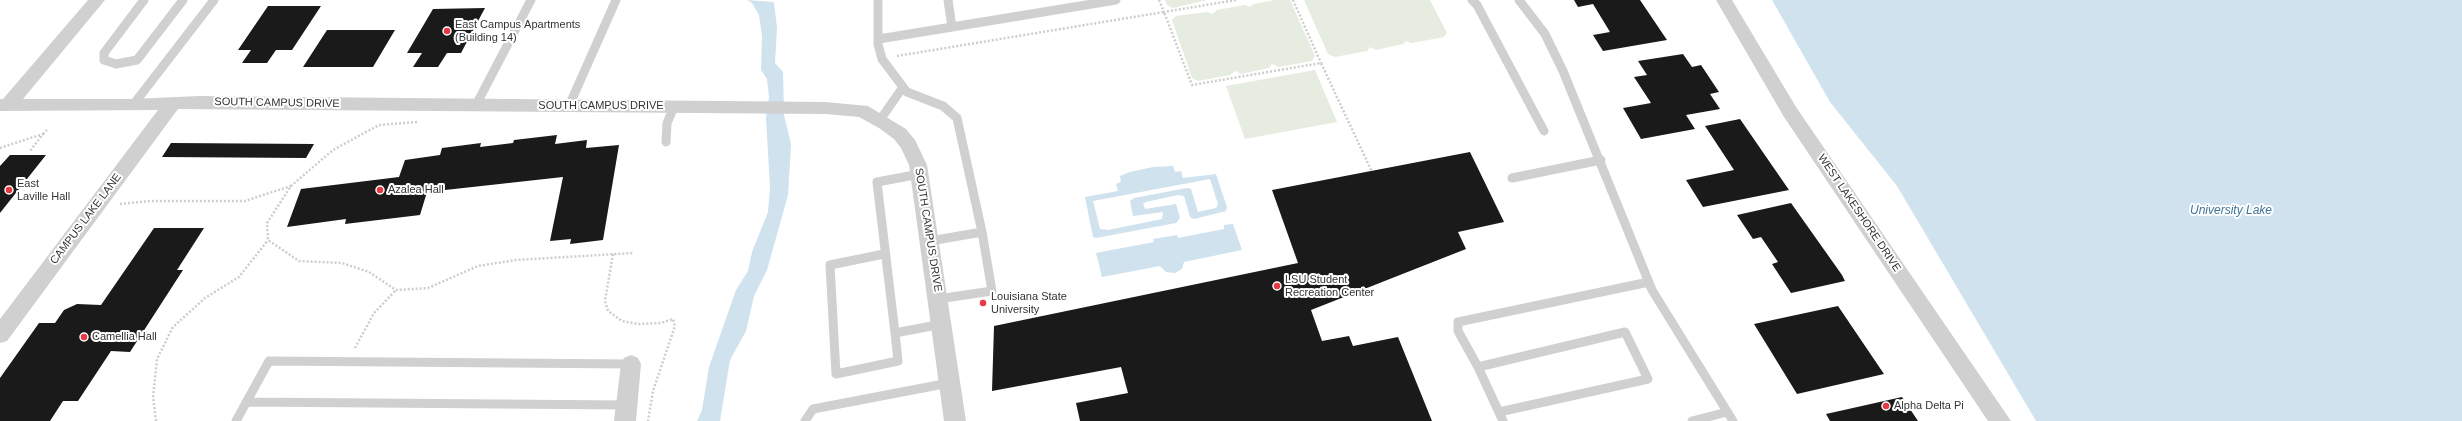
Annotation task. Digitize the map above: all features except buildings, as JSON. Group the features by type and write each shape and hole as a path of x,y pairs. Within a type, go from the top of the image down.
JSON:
{"street":[{"path":"4,105 97,0"},
{"name":"WEST LAKESHORE DRIVE","path":"1724,0 1790,112 2000,421"},
{"name":"SOUTH CAMPUS DRIVE","path":"4,105 133,105 173,103 476,105 825,108 862,111 880,120 900,134 910,145 918,165 942,324 948,383 955,421"},
{"name":"CAMPUS LAKE LANE","path":"0,335 173,103"},
{"path":"627,413 631,364"}],"lane":[{"path":"144,0 104,53 104,60 116,64 138,60 183,0"},
{"path":"133,105 214,0"},
{"path":"476,105 531,0"},
{"path":"570,106 616,0"},
{"path":"878,0 879,39 882,58 907,92 943,106 957,118 982,232 992,291 938,299"},
{"path":"948,0 952,27"},
{"path":"879,39 1116,0"},
{"path":"1472,0 1477,5 1544,131"},
{"path":"1519,0 1545,34 1563,71 1601,160 1649,282 1730,417 1692,421"},
{"path":"880,120 902,87"},
{"path":"666,142 667,123 674,107"},
{"path":"1512,178 1601,160"},
{"path":"884,254 830,265 836,374 898,361 884,254 877,182 920,174"},
{"path":"930,240 982,232"},
{"path":"1478,367 1625,332 1648,379 1501,417 1478,367 1458,331 1458,322 1649,282"},
{"path":"895,333 942,324"},
{"path":"236,421 269,362 631,364"},
{"path":"805,421 813,409 948,383"},
{"path":"246,402 627,413"}],"path":[{"path":"1158,0 1192,85 1321,63"},
{"path":"893,56 1236,0"},
{"path":"1293,0 1372,172"},
{"path":"156,421 153,397 157,358 173,327 205,298 239,277 268,240 267,223 291,186 333,150 379,125 424,122"},
{"path":"30,151 47,130"},
{"path":"0,148 44,134"},
{"path":"95,207 150,201 245,201 291,186"},
{"path":"268,240 299,261 342,263 369,272 396,290 428,288 478,266 516,260 633,253"},
{"path":"613,254 605,301 608,311 622,321 638,324 661,323 673,318 675,326 657,377 648,421"},
{"path":"348,362 374,313 396,290"}],"shaded area":[{"path":"1165,0 1207,0 1173,8 1167,5"},
{"path":"1275,0 1290,0 1315,56 1312,61 1279,67 1272,64 1269,68 1241,74 1235,71 1230,75 1198,81 1192,78 1172,20 1176,16 1207,12 1213,14 1217,10 1244,5 1250,7 1253,4"},
{"path":"1304,0 1430,0 1447,33 1444,37 1412,43 1406,41 1403,44 1376,50 1370,47 1367,51 1335,57 1328,54"},
{"path":"1315,70 1337,122 1245,139 1226,86"}],"water":[{"path":"747,0 774,2 777,28 775,63 783,72 784,115 791,144 788,195 767,270 754,296 746,331 730,360 720,421 697,421 702,410 709,367 736,290 748,271 752,252 768,212 770,187 766,118 769,97 767,79 761,70 762,36 759,15 752,3"},
{"name":"University Lake","path":"1772,0 2462,0 2462,421 2036,421 1897,186 1830,102"},
{"path":"1173,166 1175,172 1181,171 1183,178 1216,174 1227,207 1226,211 1194,219 1190,217 1184,196 1178,195 1143,204 1145,209 1176,204 1180,218 1176,223 1096,238 1093,237 1085,197 1118,191 1116,184 1121,182 1120,176 1130,172 1153,167","holes":["1210,179 1218,204 1216,208 1198,212 1191,189 1187,188 1134,198 1130,201 1133,216 1163,212 1162,219 1108,230 1100,229 1093,201"]},
{"path":"1233,224 1242,250 1184,262 1182,269 1175,273 1166,272 1160,266 1102,277 1096,253 1154,242 1153,239 1177,235 1178,238 1224,229 1224,225"}],"place":[{"name":"East Campus Apartments (Building 14)","path":"447,31"},
{"name":"East Laville Hall","path":"9,190"},
{"name":"Azalea Hall","path":"380,190"},
{"name":"LSU Student Recreation Center","path":"1277,286"},
{"name":"Louisiana State University","path":"983,303"},
{"name":"Camellia Hall","path":"84,337"},
{"name":"Alpha Delta Pi","path":"1886,406"}]}
